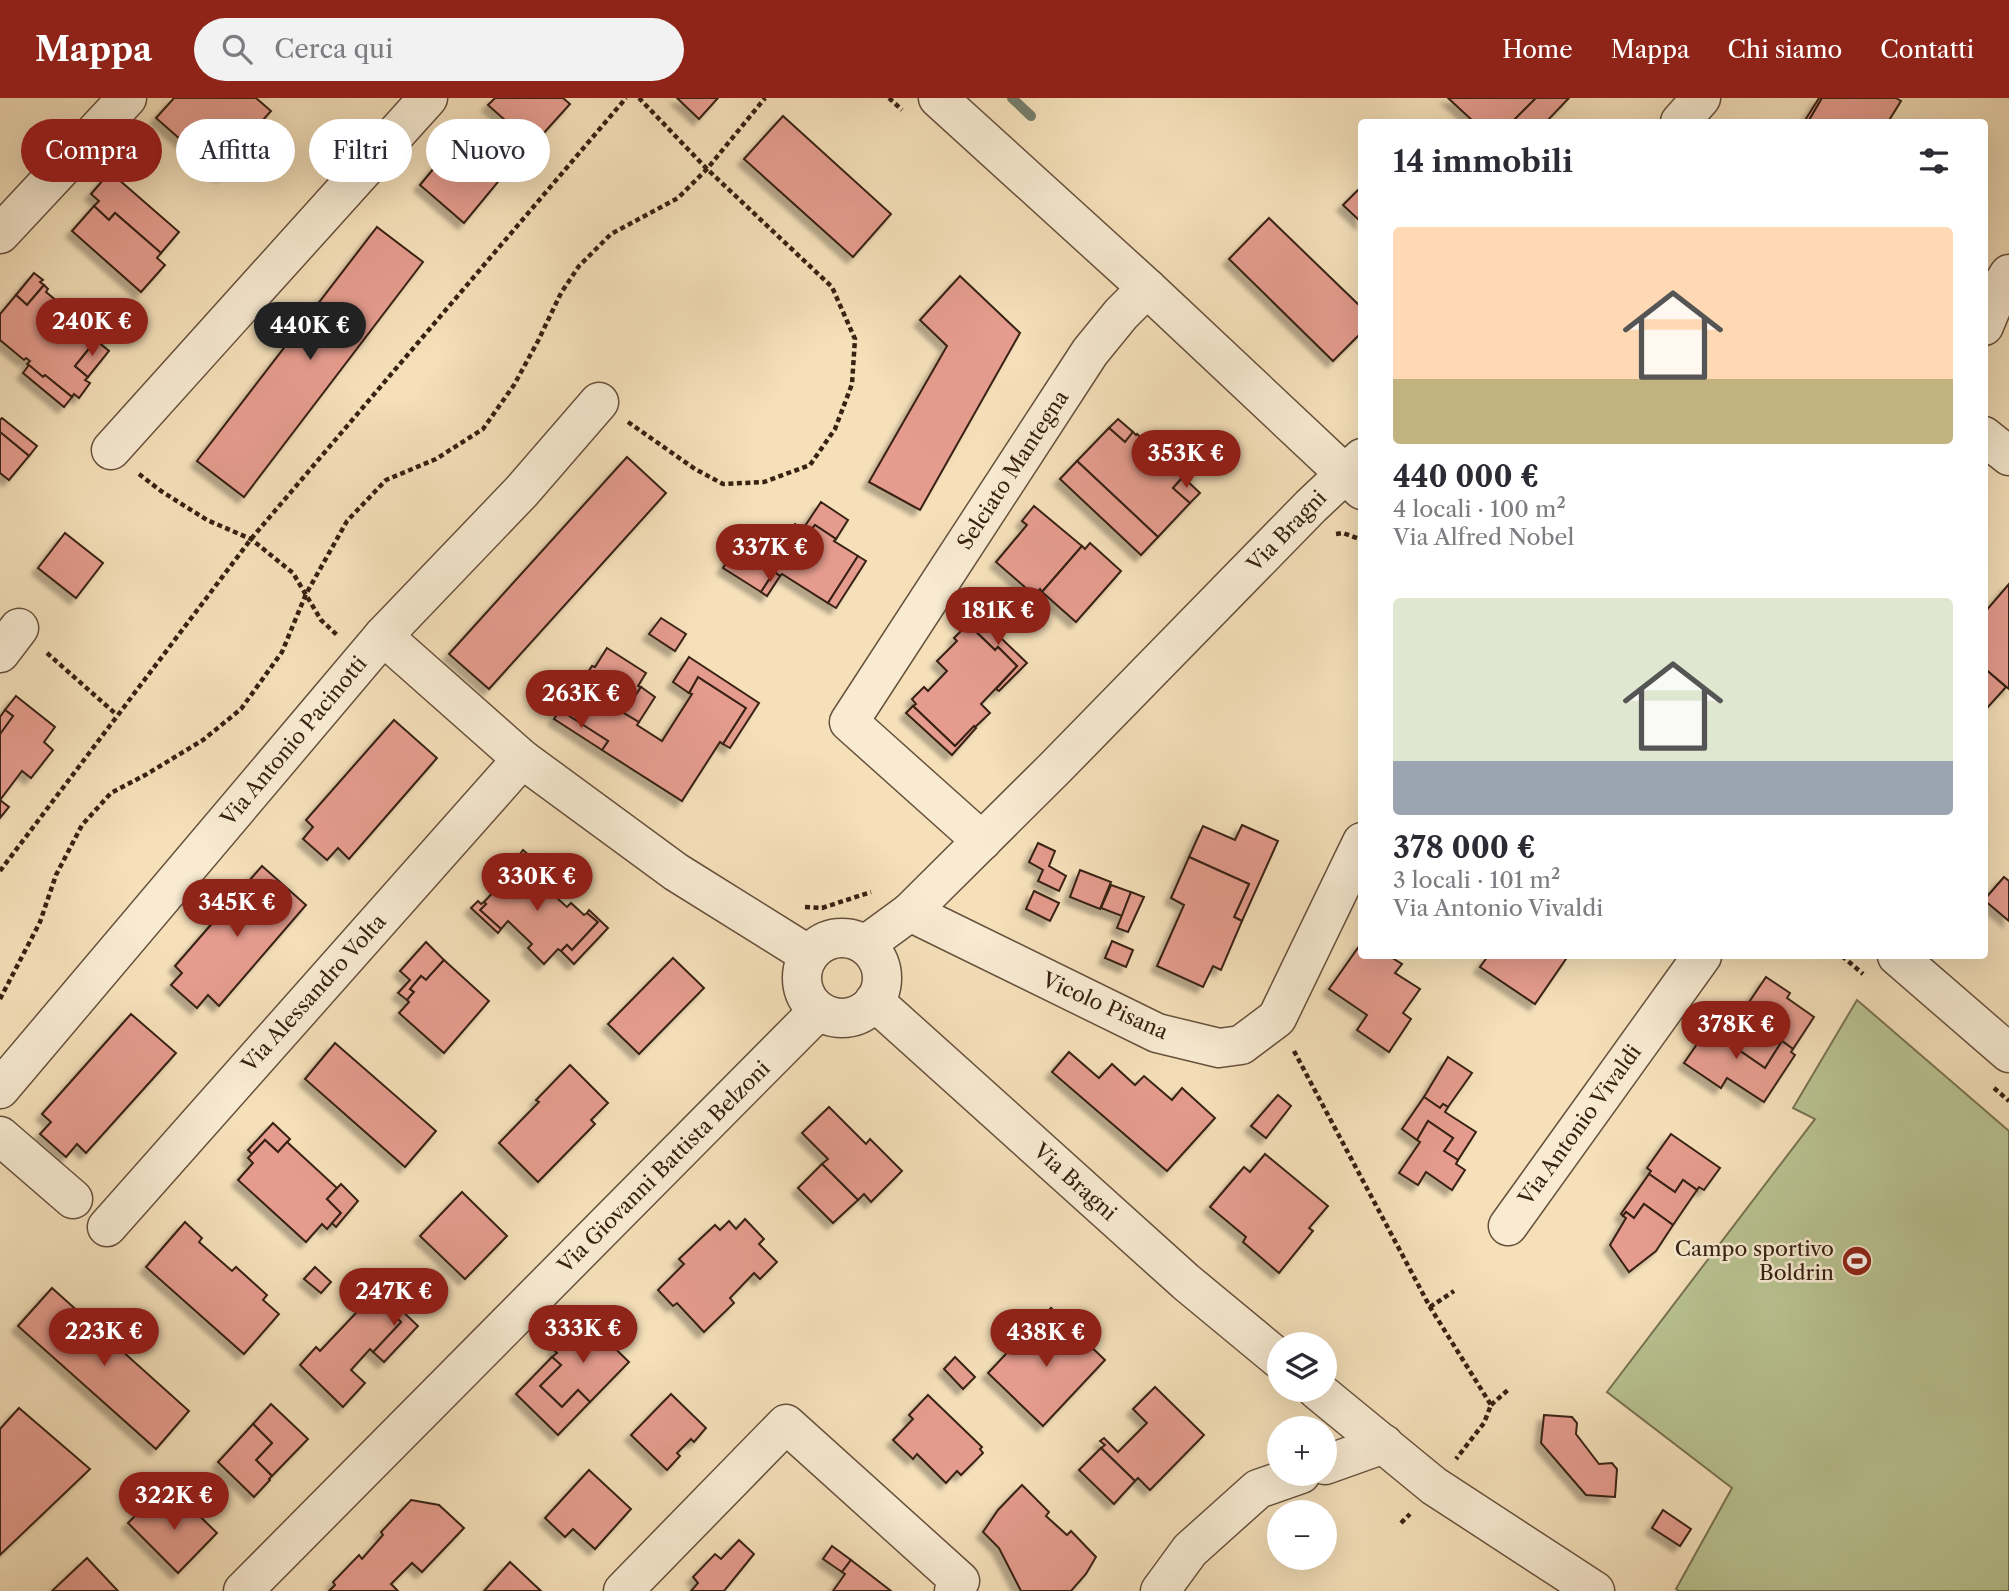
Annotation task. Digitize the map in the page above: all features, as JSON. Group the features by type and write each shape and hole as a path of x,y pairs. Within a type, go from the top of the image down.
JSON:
{"street":[{"path":"0,234 127,98"},
{"path":"111,450 428,98"},
{"name":"Via Bragni","path":"865,944 910,912 1356,474 938,98"},
{"path":"1683,119 1701,98"},
{"path":"1988,316 2009,274"},
{"name":"Selciato Mantegna","path":"982,841 849,722 1090,352 1121,314 1147,288"},
{"name":"Via Antonio Pacinotti","path":"0,1089 373,648 521,492 599,402"},
{"path":"1988,439 2009,456"},
{"path":"373,648 676,872 809,955"},
{"name":"Via Alessandro Volta","path":"107,1227 522,759"},
{"name":"Vicolo Pisana","path":"910,912 1157,1033 1219,1048 1241,1045 1277,1018 1358,850"},
{"path":"835,938 865,944 876,956 881,971 881,986 874,1001 863,1012 849,1017 833,1017 818,1011 807,1000 802,985 803,969 809,955 820,944 835,938"},
{"name":"Via Antonio Vivaldi","path":"1507,1226 1700,959"},
{"path":"1900,959 2009,1053"},
{"name":"Via Bragni","path":"874,1001 1186,1282 1267,1349"},
{"name":"Via Giovanni Battista Belzoni","path":"243,1591 818,1011"},
{"path":"0,1136 73,1199"},
{"path":"1332,1402 1434,1486 1595,1591"},
{"path":"623,1591 786,1424 960,1581 954,1591"},
{"path":"1337,1461 1384,1444"},
{"path":"1160,1591 1190,1550 1258,1489 1267,1486"}],"path":[{"path":"0,871 251,539 626,98"},
{"path":"599,402 695,469 723,484 764,482 810,465 835,429 852,384 855,339 832,287 707,169 639,98"},
{"path":"0,999 40,922 57,875 82,825 111,793 203,740 241,709 282,652 306,594 347,521 386,480 436,459 483,429 514,384 561,293 579,266 611,234 678,198 707,169 765,98"},
{"path":"111,450 161,491 207,520 251,539 293,573 321,620 373,648"},
{"path":"9,640 117,715"},
{"path":"800,907 822,908 875,891"},
{"path":"1277,1018 1430,1307 1492,1405"},
{"path":"1430,1307 1454,1291"},
{"path":"1401,1523 1484,1423 1492,1405 1509,1389"}],"green space":[{"name":"Campo sportivo Boldrin","path":"1857,1000 2009,1131 2009,1591 1679,1591 1676,1589 1732,1488 1607,1392 1815,1119 1793,1108"}],"building":[{"path":"174,98 256,98 271,111 264,119 176,119 176,136 162,123 162,119 156,118"},
{"path":"495,98 563,98 570,104 550,126 550,119 504,119 488,105"},
{"path":"677,98 718,98 699,119"},
{"path":"1448,98 1536,98 1515,119 1471,119"},
{"path":"1536,98 1569,98 1549,119 1515,119"},
{"path":"1819,98 1822,98 1810,119 1806,119"},
{"path":"1822,98 1896,98 1901,101 1890,119 1810,119"},
{"path":"783,116 891,214 853,257 744,159"},
{"path":"426,178 426,182 498,182 464,223 420,185"},
{"path":"101,182 122,182 179,232 161,253 115,213 109,220 94,206 99,201 91,194"},
{"path":"1358,190 1358,219 1343,205"},
{"path":"94,206 109,220 115,213 161,253 157,258 165,265 141,292 72,231"},
{"path":"1269,218 1358,304 1358,336 1333,361 1229,259"},
{"path":"377,227 423,262 244,497 197,461"},
{"path":"34,273 43,280 40,282 44,285 27,305 16,295"},
{"path":"960,276 1020,333 920,510 869,482 947,346 920,320"},
{"path":"44,285 48,289 46,292 74,315 77,311 99,329 93,338 96,340 75,366 88,377 85,380 90,383 79,398 74,394 72,397 45,375 43,377 27,364 30,361 26,358 24,360 0,340 0,314 16,295 27,305"},
{"path":"96,340 109,351 88,377 75,366"},
{"path":"29,365 72,397 64,407 23,373"},
{"path":"2,418 37,446 29,456 0,432"},
{"path":"1118,419 1133,432 1125,442 1109,428"},
{"path":"1109,428 1125,442 1133,432 1137,434 1183,477 1173,488 1190,503 1158,537 1077,461"},
{"path":"0,432 29,456 9,480 0,473"},
{"path":"627,457 666,493 489,689 449,654"},
{"path":"1077,461 1158,537 1141,555 1060,479"},
{"path":"1183,477 1200,493 1190,503 1173,488"},
{"path":"821,502 848,520 836,539 815,525 811,530 805,526"},
{"path":"1034,506 1082,546 1042,592 1040,589 1034,595 996,562 1027,525 1022,521"},
{"path":"795,524 811,530 815,525 858,556 828,603 782,574 780,576 774,572 761,592 723,568 749,528 779,548"},
{"path":"65,533 103,563 76,598 38,568"},
{"path":"1090,543 1121,571 1076,622 1042,592 1082,546 1085,549"},
{"path":"858,556 866,561 836,608 828,603"},
{"path":"774,572 780,576 767,596 761,592"},
{"path":"2009,584 2009,689 1988,671 1988,608"},
{"path":"978,616 1027,663 999,691 996,689 1017,666 998,647 995,650 969,625"},
{"path":"661,618 686,634 675,651 649,634"},
{"path":"969,625 995,650 998,647 1017,666 981,704 990,713 955,746 913,706 916,704 912,699 924,687 928,691 947,671 937,661 957,641 954,638"},
{"path":"607,648 646,673 638,686 641,687 624,713 662,741 692,694 689,693 698,677 746,708 723,744 720,742 682,801 602,750 608,741 562,712"},
{"path":"689,657 759,703 730,748 723,744 746,708 698,677 689,693 673,682"},
{"path":"1988,671 2006,687 1988,707"},
{"path":"641,687 655,697 639,722 624,713"},
{"path":"16,696 55,727 44,742 53,750 31,778 22,771 0,800 0,734 13,716 5,710"},
{"path":"913,706 955,746 974,726 976,728 952,755 906,713"},
{"path":"5,710 13,716 0,734 0,717"},
{"path":"560,710 608,741 602,750 554,719"},
{"path":"394,720 437,758 349,859 338,848 327,860 303,839 313,827 306,820"},
{"path":"0,800 9,807 0,818"},
{"path":"1242,825 1278,841 1242,921 1234,917 1249,884 1189,857 1203,826 1235,840"},
{"path":"1038,843 1055,851 1049,866 1066,876 1059,891 1038,881 1043,870 1029,862"},
{"path":"523,850 549,873 546,876 526,857 521,861 517,858"},
{"path":"526,857 546,876 540,883 567,907 571,903 584,915 587,913 598,922 572,950 567,945 561,951 558,949 544,964 528,948 532,944 508,921 501,929 480,910 486,904 484,902"},
{"path":"1189,857 1249,884 1234,917 1242,921 1221,970 1213,966 1203,987 1157,966 1184,905 1171,898"},
{"path":"262,866 306,905 219,1006 208,995 197,1008 171,985 182,973 175,966"},
{"path":"1080,870 1111,882 1100,909 1070,897"},
{"path":"2004,877 2009,881 2009,921 1988,903 1988,895"},
{"path":"1111,885 1131,892 1122,916 1101,908"},
{"path":"1034,891 1059,903 1050,921 1026,909"},
{"path":"1131,892 1144,897 1128,932 1117,928"},
{"path":"478,901 486,904 480,910 501,929 498,933 471,908"},
{"path":"589,910 608,928 574,964 561,951 567,945 572,950 598,922 587,913"},
{"path":"1112,941 1133,950 1126,967 1105,958"},
{"path":"426,942 444,960 426,980 421,976 410,989 414,992 407,1000 398,993 410,980 400,971"},
{"path":"1358,948 1358,959 1394,959 1402,964 1395,973 1420,989 1403,1013 1411,1019 1389,1052 1357,1030 1367,1015 1329,989"},
{"path":"673,958 704,988 639,1054 608,1024"},
{"path":"1486,959 1566,959 1535,1004 1480,967"},
{"path":"444,960 489,1001 444,1053 399,1013 409,1002 407,1000 414,992 410,989 421,976 426,980"},
{"path":"1766,977 1790,993 1787,998 1814,1017 1793,1049 1782,1041 1765,1068 1720,1037 1736,1013 1739,1017"},
{"path":"1724,1005 1736,1013 1720,1037 1765,1068 1782,1041 1793,1049 1791,1052 1795,1055 1764,1102 1727,1078 1721,1088 1684,1063"},
{"path":"131,1014 176,1053 86,1153 77,1144 66,1157 40,1134 51,1122 42,1114"},
{"path":"335,1043 436,1131 405,1167 305,1079"},
{"path":"1069,1052 1099,1078 1112,1064 1135,1085 1144,1076 1172,1100 1182,1088 1215,1118 1167,1171 1052,1072"},
{"path":"1448,1057 1472,1073 1448,1107 1443,1104 1440,1108 1424,1097"},
{"path":"570,1065 608,1103 591,1120 595,1124 538,1182 499,1143"},
{"path":"1278,1095 1291,1106 1266,1138 1251,1126"},
{"path":"1424,1097 1440,1108 1443,1104 1448,1107 1445,1112 1476,1132 1458,1160 1444,1151 1453,1138 1428,1121 1417,1140 1402,1129"},
{"path":"829,1107 866,1144 870,1139 902,1171 871,1202 864,1194 858,1200 822,1164 828,1159 802,1133"},
{"path":"1428,1121 1453,1138 1444,1151 1458,1160 1456,1164 1465,1170 1452,1190 1426,1172 1418,1185 1399,1173 1420,1142 1417,1140"},
{"path":"273,1123 290,1139 278,1152 265,1140 252,1154 248,1150"},
{"path":"1671,1134 1720,1168 1704,1190 1699,1187 1697,1190 1683,1180 1675,1192 1649,1174 1651,1171 1647,1168"},
{"path":"265,1140 278,1152 287,1142 337,1188 327,1199 341,1213 327,1229 322,1224 306,1242 238,1180 253,1163 248,1158"},
{"path":"1265,1154 1328,1206 1309,1228 1313,1231 1279,1273 1243,1242 1246,1237 1210,1207 1244,1167 1250,1172"},
{"path":"822,1164 858,1200 833,1223 798,1188"},
{"path":"1649,1174 1675,1192 1683,1180 1697,1190 1673,1225 1644,1204 1634,1218 1626,1212 1623,1216 1621,1214"},
{"path":"341,1184 358,1201 336,1227 332,1223 341,1213 327,1199"},
{"path":"462,1192 507,1236 465,1279 420,1236"},
{"path":"1644,1204 1673,1225 1656,1251 1629,1272 1610,1245 1626,1218 1623,1216 1626,1212 1634,1218"},
{"path":"745,1219 764,1239 759,1244 777,1262 760,1279 754,1273 730,1298 734,1303 704,1332 677,1303 673,1306 658,1290 684,1264 679,1259 715,1225 720,1230 729,1221 736,1229"},
{"path":"185,1222 202,1238 199,1242 232,1271 236,1267 267,1295 263,1300 279,1314 244,1354 146,1267"},
{"path":"315,1267 331,1282 321,1293 304,1279"},
{"path":"52,1288 189,1411 156,1449 18,1326"},
{"path":"379,1289 418,1326 384,1362 373,1352 401,1322 373,1295"},
{"path":"373,1295 401,1322 373,1352 370,1349 351,1370 365,1383 343,1407 300,1365 316,1347 320,1351"},
{"path":"1051,1308 1063,1320 1053,1330 1041,1319"},
{"path":"585,1319 629,1362 590,1402 578,1390 562,1407 540,1386 561,1365 552,1357 557,1353 554,1350"},
{"path":"1041,1319 1053,1330 1063,1320 1105,1360 1043,1426 988,1373"},
{"path":"552,1357 561,1365 540,1386 562,1407 578,1390 590,1402 558,1435 516,1394"},
{"path":"955,1357 975,1377 963,1389 944,1369"},
{"path":"1155,1387 1204,1435 1150,1490 1138,1478 1135,1481 1101,1448 1105,1445 1100,1441 1104,1438 1118,1452 1147,1423 1133,1409"},
{"path":"671,1394 706,1428 694,1442 691,1439 677,1453 680,1456 667,1470 631,1435"},
{"path":"928,1395 982,1447 980,1449 983,1453 961,1475 957,1471 946,1483 917,1454 913,1459 893,1440 913,1419 909,1415"},
{"path":"271,1404 308,1439 272,1476 256,1460 272,1443 253,1424"},
{"path":"19,1408 90,1469 0,1555 0,1429"},
{"path":"1544,1415 1572,1417 1577,1423 1576,1434 1599,1464 1612,1463 1617,1469 1615,1497 1586,1495 1541,1443"},
{"path":"253,1424 272,1443 256,1460 272,1476 254,1497 218,1462"},
{"path":"1101,1448 1135,1481 1114,1504 1079,1470"},
{"path":"589,1470 631,1509 595,1549 573,1529 565,1537 545,1518"},
{"path":"1022,1485 1049,1512 1046,1516 1067,1535 1071,1531 1096,1557 1071,1591 1021,1591 999,1548 983,1532 998,1510"},
{"path":"180,1497 217,1533 178,1573 128,1523 149,1502 161,1514"},
{"path":"411,1500 439,1505 464,1528 422,1572 412,1563 391,1584 398,1591 329,1591 335,1585 333,1582 359,1555 362,1559 383,1535 381,1532"},
{"path":"1663,1510 1691,1529 1680,1546 1652,1528"},
{"path":"739,1540 754,1554 724,1591 691,1591 698,1583 693,1577 715,1554 721,1559"},
{"path":"832,1546 851,1560 842,1572 823,1559"},
{"path":"87,1558 118,1591 52,1591"},
{"path":"851,1560 891,1591 833,1591"},
{"path":"510,1562 541,1591 484,1591"}],"waterway":[{"path":"1012,98 1031,116"}],"place":[{"name":"Campo sportivo Boldrin","path":"1857,1261"}]}
